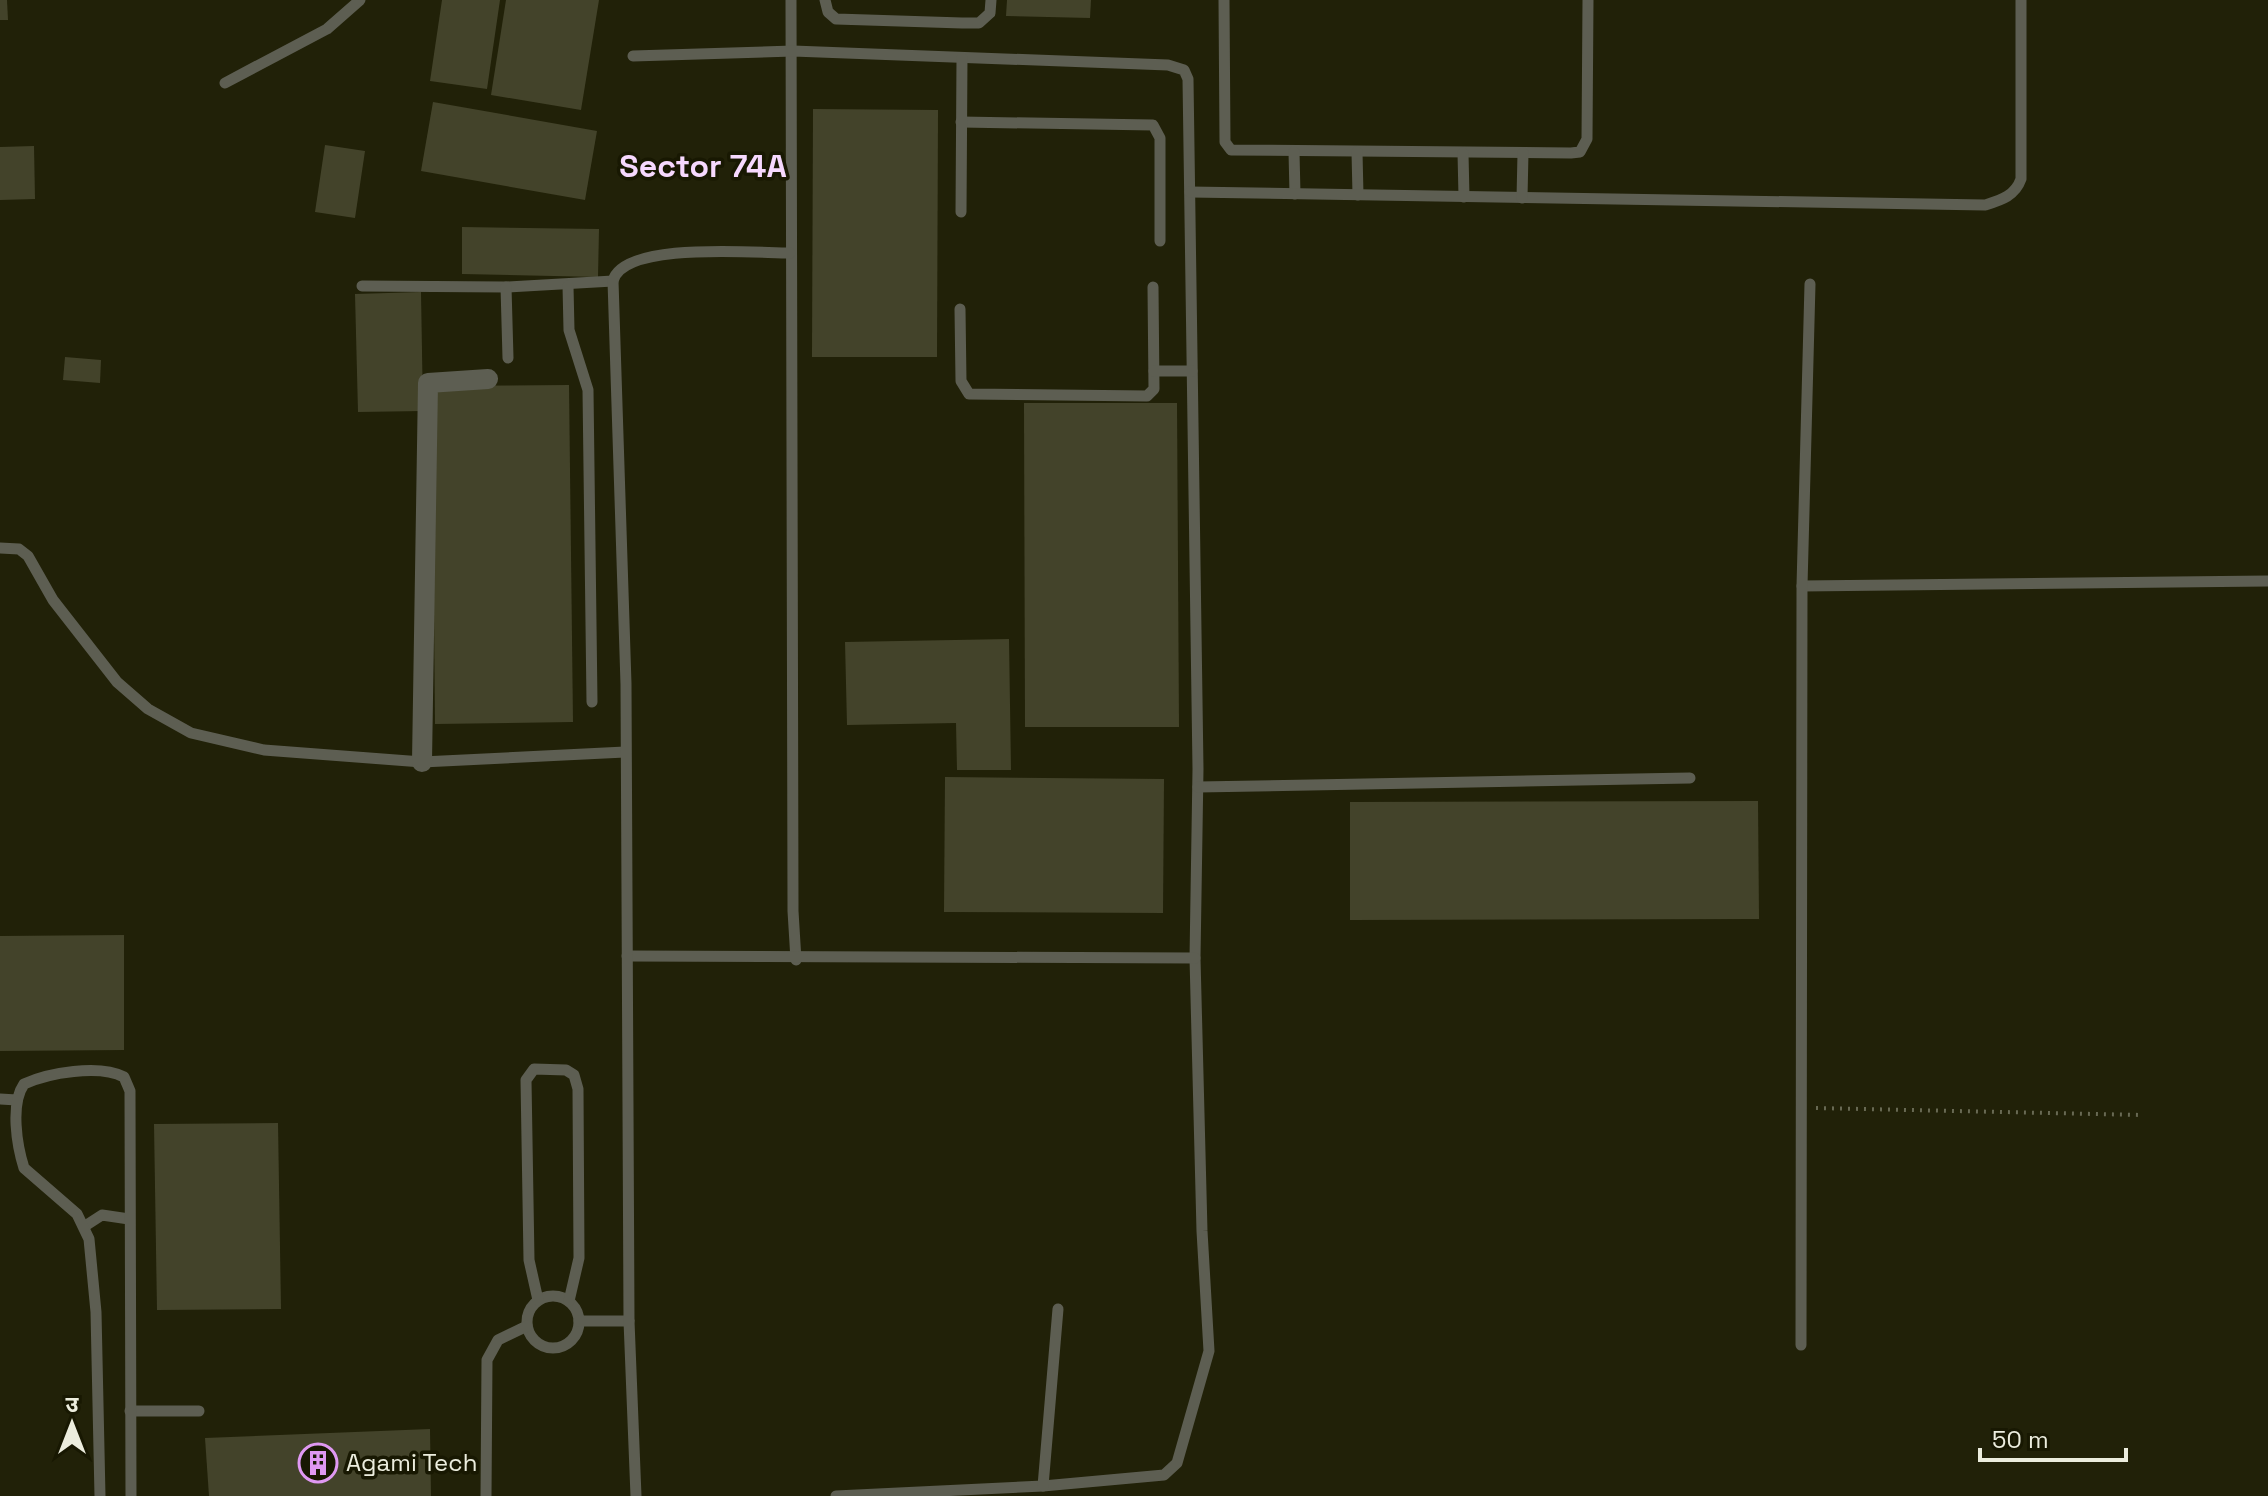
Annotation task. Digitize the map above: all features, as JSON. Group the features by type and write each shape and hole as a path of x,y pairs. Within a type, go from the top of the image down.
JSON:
{"street":[{"path":"422,762 428,383 488,379"}],"lane":[{"path":"225,83 327,29 360,0"},
{"path":"791,0 793,896 796,960"},
{"path":"825,0 828,12 836,19 979,23 990,13 991,0"},
{"path":"1224,0 1227,147 1239,152 1463,153 1580,152 1587,139 1588,0"},
{"path":"1190,192 1951,207 2003,200 2019,184 2022,171 2021,0"},
{"path":"633,56 793,51 1180,67 1188,79 1198,787 1195,958 1202,1231 1209,1351 1177,1463 1169,1473 1156,1477 1043,1486 836,1496"},
{"path":"961,212 962,58"},
{"path":"961,122 1145,122 1153,125 1160,138 1160,241"},
{"path":"1294,152 1295,194"},
{"path":"1357,152 1358,195"},
{"path":"1463,153 1464,197"},
{"path":"1522,198 1523,153"},
{"path":"636,1496 629,1321 625,752 613,281 619,269 653,255 790,253"},
{"path":"362,286 568,286 613,281"},
{"path":"1801,1345 1802,586 1810,284"},
{"path":"568,286 569,330 585,379 589,403 592,702"},
{"path":"506,287 508,358"},
{"path":"960,309 961,381 969,394 1147,396 1154,389 1153,287"},
{"path":"1154,371 1192,371"},
{"path":"0,548 19,549 28,556 53,600 102,665 148,709 170,725 264,750 422,762 625,752"},
{"path":"1802,586 2268,581"},
{"path":"1198,787 1690,778"},
{"path":"627,956 796,960 1195,958"},
{"path":"538,1300 529,1260 526,1080 534,1069 556,1069 571,1072 578,1089 579,1258 569,1301 579,1321 572,1341 552,1349 536,1344 527,1326 527,1313 538,1300 548,1296 569,1301"},
{"path":"100,1496 96,1312 89,1239 85,1226 68,1205 24,1168 17,1100 21,1088 29,1082 99,1072 124,1077 130,1091 131,1496"},
{"path":"0,1099 17,1100"},
{"path":"85,1226 102,1215 129,1219"},
{"path":"1043,1486 1058,1309"},
{"path":"579,1321 629,1321"},
{"path":"486,1496 487,1360 498,1340 527,1326"},
{"path":"130,1411 199,1411"}],"path":[{"path":"1801,1107 2142,1115"}],"building":[{"path":"0,0 7,0 8,20 0,20"},
{"path":"442,0 500,0 487,89 430,81"},
{"path":"506,0 599,0 581,110 491,95"},
{"path":"1007,0 1091,0 1090,18 1006,16"},
{"path":"433,102 597,131 585,200 421,171"},
{"path":"813,109 938,110 937,357 812,357"},
{"path":"325,145 365,151 355,218 315,212"},
{"path":"34,146 35,199 0,200 0,147"},
{"path":"462,227 599,229 598,277 462,274"},
{"path":"421,292 423,411 358,412 355,294"},
{"path":"65,357 101,360 100,383 63,380"},
{"path":"569,385 573,722 435,724 432,386"},
{"path":"1024,403 1177,403 1179,727 1025,727"},
{"path":"1009,639 1011,770 957,770 956,723 847,725 845,642"},
{"path":"945,777 1164,779 1163,913 944,912"},
{"path":"1758,801 1759,919 1350,920 1350,802"},
{"path":"124,935 124,1050 0,1051 0,936"},
{"path":"278,1123 281,1309 157,1310 154,1124"},
{"name":"Agami Tech","path":"430,1429 431,1496 209,1496 205,1438"}],"place":[{"name":"Agami Tech","path":"318,1463"}],"district":[{"name":"Sector 74A","path":"703,166"}]}
